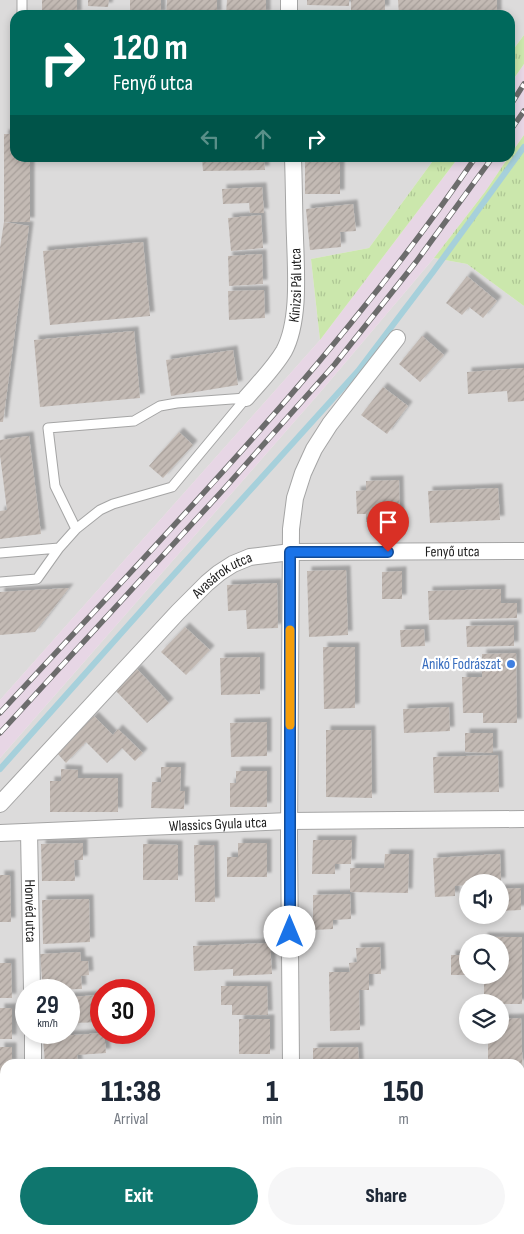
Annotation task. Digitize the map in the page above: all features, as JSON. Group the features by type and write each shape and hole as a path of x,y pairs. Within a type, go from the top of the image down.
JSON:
{"street":[{"name":"Kinizsi Pál utca","path":"246,398 275,364 284,350 290,337 293,322 296,276 293,162"},
{"path":"291,1059 290,552 295,498 303,473 314,449 330,424 398,338"},
{"name":"Fenyő utca","path":"290,552 524,551"},
{"name":"Avasárok utca","path":"0,804 208,582 233,564 250,557 290,552"},
{"name":"Wlassics Gyula utca","path":"0,833 290,821 524,819"},
{"name":"Honvéd utca","path":"28,832 32,979"},
{"path":"33,1044 33,1059"}],"lane":[{"path":"0,582 37,579 59,548 76,530 100,510 113,504 172,487 246,398"},
{"path":"76,530 55,486 48,428 134,421 160,406 246,398"},
{"path":"0,553 59,548"}],"shaded area":[{"path":"0,0 524,0 524,35 515,47 515,10 10,10 10,162 432,162 369,248 311,259 320,340 0,700"},
{"path":"524,64 524,135 515,148 515,77"},
{"path":"455,162 505,162 485,192 434,258 323,389 0,758 0,700 320,340"},
{"path":"434,258 467,264 524,306 524,1059 0,1059 0,758 323,389"}],"green space":[{"path":"524,35 524,64 515,77 515,47"},
{"path":"524,135 524,306 467,264 434,258 485,192 505,162 515,162 515,148"},
{"path":"432,162 455,162 320,340 311,259 369,248"}],"building":[{"path":"42,0 77,0 77,10 42,10"},
{"path":"88,0 109,0 108,7 88,6"},
{"path":"130,0 161,0 161,10 130,10"},
{"path":"167,0 217,0 217,10 166,10"},
{"path":"227,0 266,0 266,10 226,10"},
{"path":"307,0 349,0 349,6 307,5"},
{"path":"351,0 385,0 385,10 351,10"},
{"path":"398,0 497,0 497,10 399,10"},
{"path":"4,134 10,134 10,162 30,162 30,222 4,222"},
{"path":"202,162 264,162 265,170 203,171"},
{"path":"305,162 340,162 340,194 305,194"},
{"path":"262,187 264,213 250,213 249,203 223,204 222,189"},
{"path":"353,204 356,231 340,232 341,247 310,250 306,209"},
{"path":"261,215 263,248 231,251 228,218"},
{"path":"4,222 29,226 3,422 0,422 0,248"},
{"path":"143,242 150,316 50,325 43,251"},
{"path":"262,254 263,284 229,286 228,256"},
{"path":"467,276 497,301 483,318 469,307 462,315 446,303"},
{"path":"264,290 265,318 229,320 228,291"},
{"path":"134,331 140,398 40,407 34,340"},
{"path":"422,336 444,355 420,382 399,364"},
{"path":"233,350 238,385 171,396 166,360"},
{"path":"524,368 524,401 508,402 507,391 468,394 467,372"},
{"path":"383,387 408,406 387,434 361,415"},
{"path":"179,432 193,445 163,478 149,466"},
{"path":"29,436 41,534 0,539 0,511 7,510 0,440"},
{"path":"399,480 400,521 366,522 366,514 357,514 356,491 366,490 366,481"},
{"path":"498,488 500,520 430,523 428,491"},
{"path":"346,570 348,635 309,637 307,571"},
{"path":"402,571 402,599 382,599 382,572"},
{"path":"277,583 278,628 247,629 246,610 228,611 227,585"},
{"path":"69,588 35,632 0,635 0,592"},
{"path":"501,589 501,603 517,603 517,618 429,620 428,591"},
{"path":"514,625 514,646 467,647 466,626"},
{"path":"185,627 210,650 186,675 161,652"},
{"path":"424,629 425,646 401,647 400,630"},
{"path":"323,647 355,647 355,708 324,709"},
{"path":"516,653 517,723 483,723 483,713 463,713 462,677 482,677 482,654"},
{"path":"260,657 260,694 221,695 220,658"},
{"path":"137,669 169,703 147,723 115,690"},
{"path":"449,707 450,731 404,733 403,709"},
{"path":"94,716 113,735 118,729 143,753 135,761 122,748 107,763 86,742 66,763 57,753"},
{"path":"267,722 267,756 231,757 230,723"},
{"path":"326,730 371,730 372,798 326,797"},
{"path":"465,733 493,733 493,753 465,752"},
{"path":"498,755 499,792 434,793 433,757"},
{"path":"161,767 181,767 180,791 185,791 184,809 151,808 152,782 161,782"},
{"path":"61,769 78,770 78,778 118,778 118,812 50,812 50,781 61,781"},
{"path":"236,771 267,771 267,807 230,807 230,783 236,783"},
{"path":"313,840 352,840 351,864 335,864 335,874 312,874"},
{"path":"83,843 83,860 74,860 75,881 42,881 41,844"},
{"path":"238,843 267,843 267,877 227,877 227,857 238,857"},
{"path":"143,844 178,845 178,880 143,880"},
{"path":"194,845 214,845 215,902 195,902"},
{"path":"385,854 409,854 408,893 350,892 350,868 384,868"},
{"path":"500,854 501,874 459,874 459,886 455,886 455,896 435,897 433,858"},
{"path":"0,875 10,875 11,922 0,922"},
{"path":"521,888 521,910 509,911 509,889"},
{"path":"350,894 351,919 333,920 333,929 313,930 313,895"},
{"path":"89,899 90,942 43,944 42,900"},
{"path":"509,937 522,937 522,1004 509,1004 509,994 484,994 484,984 509,984"},
{"path":"270,943 272,974 233,976 233,969 194,971 193,946"},
{"path":"380,947 381,974 369,974 369,990 359,990 360,1030 330,1031 329,972 350,972 349,963 357,962 356,948"},
{"path":"80,952 81,961 88,961 89,975 81,976 82,989 80,989 80,979 42,979 40,954"},
{"path":"451,955 459,955 459,975 451,975"},
{"path":"0,963 11,963 12,998 0,998"},
{"path":"221,986 267,986 268,1015 232,1015 232,1005 221,1005"},
{"path":"80,996 90,996 90,1022 80,1023"},
{"path":"0,1008 12,1008 12,1039 0,1039"},
{"path":"521,1018 522,1059 488,1059 488,1044 509,1044 509,1019"},
{"path":"239,1019 270,1019 270,1054 239,1054"},
{"path":"90,1034 90,1044 105,1044 106,1053 77,1055 77,1059 45,1059 44,1044 80,1044 80,1035"},
{"path":"0,1047 12,1047 12,1059 0,1059"},
{"path":"358,1047 359,1059 313,1059 313,1048"}],"waterway":[{"path":"515,159 524,147"},
{"path":"0,769 358,371 513,162"}],"railway":[{"path":"515,98 524,84"},
{"path":"515,124 524,111"},
{"path":"0,713 187,512 308,375 422,232 472,162"},
{"path":"0,733 224,489 335,364 416,262 489,162"}],"slow traffic":[{"path":"290,630 290,725"}],"place":[{"name":"Anikó Fodrászat","path":"511,664"}],"route":[{"path":"290,932 290,552 388,552"}]}
